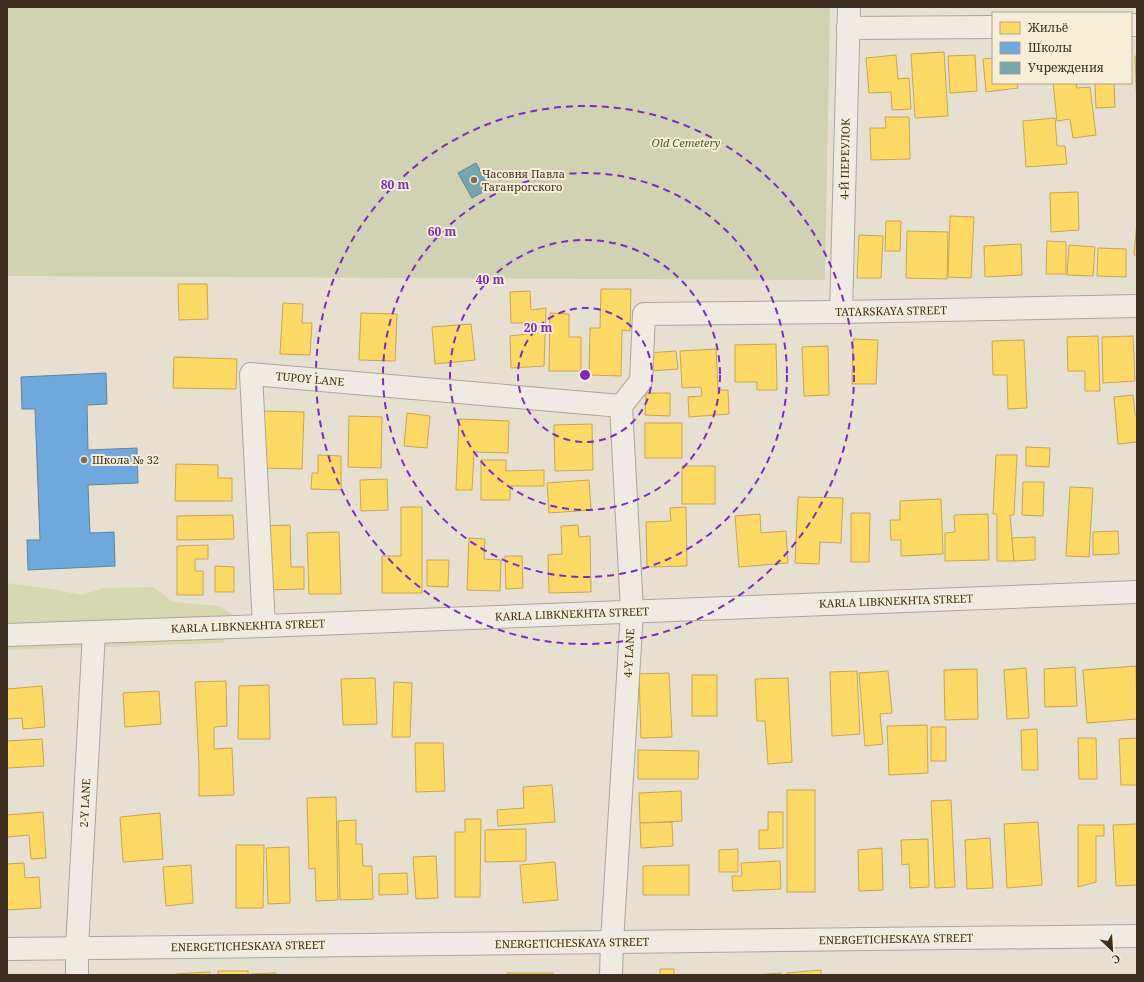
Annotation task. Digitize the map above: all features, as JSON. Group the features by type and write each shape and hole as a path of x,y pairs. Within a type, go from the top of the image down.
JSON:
{"street":[{"name":"4-Й ПЕРЕУЛОК","path":"841,312 849,7"},
{"path":"848,28 992,27"},
{"name":"TATARSKAYA STREET","path":"621,406 640,381 644,314 1137,306"},
{"name":"TUPOY LANE","path":"264,626 251,374 621,406"},
{"name":"4-Y LANE","path":"611,975 632,611 621,406"},
{"name":"KARLA LIBKNEKHTA STREET","path":"7,635 1137,592"},
{"name":"2-Y LANE","path":"77,975 77,948 94,632"},
{"name":"ENERGETICHESKAYA STREET","path":"7,949 1137,936"}],"green space":[{"name":"Old Cemetery","path":"7,7 830,7 825,280 7,276"},
{"path":"7,583 82,595 104,588 153,587 173,602 220,606 233,615 223,643 7,650"}],"building: Жильё":[{"path":"944,52 948,116 915,118 911,54"},
{"path":"896,55 898,79 909,78 911,109 892,110 891,92 869,93 866,58"},
{"path":"975,55 977,91 950,93 948,56"},
{"path":"1135,56 1137,56 1137,109"},
{"path":"992,58 992,84 1017,84 1018,88 986,92 983,59"},
{"path":"1053,84 1076,84 1077,88 1090,87 1096,135 1073,138 1070,119 1057,121"},
{"path":"1095,84 1114,84 1115,107 1096,108"},
{"path":"885,117 909,117 910,159 871,160 870,128 886,128"},
{"path":"1055,118 1057,146 1065,146 1067,164 1026,167 1023,121"},
{"path":"1078,192 1079,230 1051,232 1050,193"},
{"path":"950,216 974,217 971,278 948,277"},
{"path":"886,221 901,221 900,251 885,251"},
{"path":"1137,221 1137,255 1134,255"},
{"path":"907,231 948,232 947,279 906,278"},
{"path":"859,235 883,236 881,278 857,278"},
{"path":"1047,241 1066,242 1066,274 1046,274"},
{"path":"1021,244 1022,275 985,277 984,246"},
{"path":"1069,245 1095,247 1093,276 1067,275"},
{"path":"1098,248 1126,249 1126,277 1097,276"},
{"path":"178,284 207,284 208,319 179,320"},
{"path":"601,289 631,289 630,331 622,330 621,376 589,375 590,328 600,328"},
{"path":"530,291 531,310 546,308 544,366 511,368 510,336 527,334 525,323 511,323 510,292"},
{"path":"283,303 303,304 302,323 312,323 310,355 280,354"},
{"path":"361,313 397,314 395,361 359,360"},
{"path":"550,313 569,314 569,337 581,337 581,371 549,371"},
{"path":"471,324 475,360 435,364 432,327"},
{"path":"1098,336 1100,391 1085,391 1085,371 1068,371 1067,337"},
{"path":"1133,336 1135,381 1103,383 1102,337"},
{"path":"853,339 878,340 876,384 852,384"},
{"path":"1024,340 1027,408 1008,409 1007,375 993,375 992,341"},
{"path":"776,344 777,390 757,390 757,382 735,382 735,345"},
{"path":"828,346 829,395 804,396 802,347"},
{"path":"716,349 718,390 728,390 729,414 689,417 688,397 702,396 701,387 682,388 680,351"},
{"path":"676,351 678,369 649,371 648,353"},
{"path":"174,357 237,359 236,389 173,388"},
{"path":"646,393 670,393 670,416 645,415"},
{"path":"1133,395 1135,415 1137,415 1137,442 1118,444 1114,397"},
{"path":"264,411 304,412 302,469 263,468"},
{"path":"407,413 430,416 427,448 404,446"},
{"path":"349,416 382,417 381,468 348,467"},
{"path":"459,419 509,421 508,453 474,452 472,490 456,490"},
{"path":"645,423 682,423 682,458 645,458"},
{"path":"592,424 593,470 555,471 554,425"},
{"path":"1026,447 1050,448 1049,467 1026,466"},
{"path":"318,455 341,456 341,490 311,489 312,473 318,473"},
{"path":"996,455 1017,455 1014,515 1010,515 1014,561 997,561 997,514 993,514"},
{"path":"481,460 506,460 506,471 544,470 544,486 510,486 510,500 481,500"},
{"path":"176,464 218,465 218,478 232,478 232,501 175,501"},
{"path":"682,466 715,466 715,504 682,504"},
{"path":"387,479 388,510 361,511 360,480"},
{"path":"589,480 591,510 549,513 547,483"},
{"path":"1023,482 1044,482 1043,516 1022,515"},
{"path":"1070,487 1093,488 1089,557 1066,556"},
{"path":"798,497 843,498 841,543 820,542 819,564 795,563"},
{"path":"941,499 943,554 901,556 901,540 891,540 890,520 900,520 900,501"},
{"path":"401,507 422,507 422,593 382,593 382,556 401,556"},
{"path":"686,507 687,566 647,567 646,522 671,521 670,508"},
{"path":"851,513 870,513 869,562 851,562"},
{"path":"760,514 761,533 786,531 788,563 739,567 735,516"},
{"path":"988,514 989,560 945,561 945,533 955,532 954,515"},
{"path":"233,515 234,539 177,540 177,516"},
{"path":"290,525 291,567 304,567 304,589 260,590 259,526"},
{"path":"578,525 579,537 590,536 591,592 549,593 548,555 562,554 561,526"},
{"path":"1118,531 1119,554 1093,555 1093,532"},
{"path":"339,532 341,594 309,594 307,533"},
{"path":"1035,537 1035,560 1014,561 1012,538"},
{"path":"469,538 485,539 484,559 501,560 500,591 467,590"},
{"path":"208,545 208,559 195,559 195,571 203,571 203,595 177,595 177,546"},
{"path":"505,556 522,556 523,588 506,589"},
{"path":"427,560 449,560 448,587 427,586"},
{"path":"215,566 234,567 234,592 215,592"},
{"path":"1136,666 1137,719 1087,723 1083,670"},
{"path":"1075,667 1077,706 1045,707 1044,669"},
{"path":"1026,668 1029,718 1007,719 1004,670"},
{"path":"977,669 978,719 945,720 944,670"},
{"path":"857,671 860,734 832,736 830,672"},
{"path":"888,671 892,713 880,714 883,744 865,746 859,673"},
{"path":"669,673 672,737 641,738 639,674"},
{"path":"692,675 717,675 717,716 692,716"},
{"path":"375,678 377,724 343,725 341,679"},
{"path":"788,678 792,762 768,764 765,721 757,721 755,679"},
{"path":"226,681 227,726 214,727 214,749 232,748 234,795 199,796 195,682"},
{"path":"394,682 412,683 410,737 392,737"},
{"path":"269,685 270,739 238,739 239,686"},
{"path":"42,686 45,727 23,729 22,718 7,719 7,689"},
{"path":"159,691 161,724 125,727 123,693"},
{"path":"927,725 928,773 889,775 887,726"},
{"path":"931,727 946,727 946,761 931,761"},
{"path":"1037,729 1038,770 1022,770 1021,730"},
{"path":"1078,738 1096,738 1097,779 1079,779"},
{"path":"1137,738 1137,785 1121,785 1119,739"},
{"path":"42,739 44,766 7,768 7,741"},
{"path":"415,743 443,743 445,791 416,792"},
{"path":"638,750 699,751 698,779 638,779"},
{"path":"552,785 555,822 498,826 497,810 524,808 523,787"},
{"path":"787,790 815,790 815,892 787,892"},
{"path":"681,791 682,821 640,823 639,793"},
{"path":"336,797 338,900 316,901 315,868 309,869 307,798"},
{"path":"951,800 955,887 935,888 931,801"},
{"path":"43,812 46,858 31,859 29,835 7,837 7,815"},
{"path":"768,812 783,812 783,848 759,849 759,830 768,830"},
{"path":"160,813 163,859 123,862 120,817"},
{"path":"465,819 481,819 480,897 455,897 455,832 465,832"},
{"path":"356,820 356,844 362,844 363,866 372,866 373,899 340,900 338,821"},
{"path":"672,822 673,846 641,848 640,823"},
{"path":"1038,822 1042,885 1007,888 1004,824"},
{"path":"1137,824 1137,885 1116,886 1113,825"},
{"path":"1078,825 1104,825 1104,836 1096,836 1096,882 1078,887"},
{"path":"526,829 526,861 485,862 485,830"},
{"path":"990,838 993,888 967,889 965,840"},
{"path":"928,839 929,887 910,888 909,864 902,865 901,840"},
{"path":"236,845 264,845 263,908 236,908"},
{"path":"289,847 290,903 268,904 266,848"},
{"path":"882,848 883,890 859,891 858,850"},
{"path":"738,849 738,872 719,872 719,850"},
{"path":"436,856 438,898 416,899 413,857"},
{"path":"780,861 781,889 733,891 732,876 742,876 741,863"},
{"path":"555,862 558,900 523,903 520,865"},
{"path":"24,863 25,878 39,877 41,908 7,910 7,864"},
{"path":"191,865 193,903 166,906 163,867"},
{"path":"689,865 689,895 643,895 643,866"},
{"path":"407,873 408,894 379,895 379,874"},
{"path":"660,969 674,969 674,975 660,975"},
{"path":"821,970 821,975 787,975 787,973"},
{"path":"218,971 248,971 248,975 218,975"},
{"path":"210,972 210,975 176,975 176,974"},
{"path":"276,973 276,975 251,975 251,974"},
{"path":"507,973 553,973 553,975 507,975"},
{"path":"781,973 781,975 752,975"}],"building: Школы":[{"path":"106,373 107,404 87,405 88,450 137,448 138,483 88,485 90,533 114,532 115,566 28,570 27,540 40,540 35,409 22,409 21,377"}],"building: Учреждения":[{"name":"Часовня Павла Таганрогского","path":"476,163 490,188 472,198 458,173"}],"place":[{"name":"Часовня Павла Таганрогского","path":"474,180"},
{"name":"Школа № 32","path":"84,460"}]}
